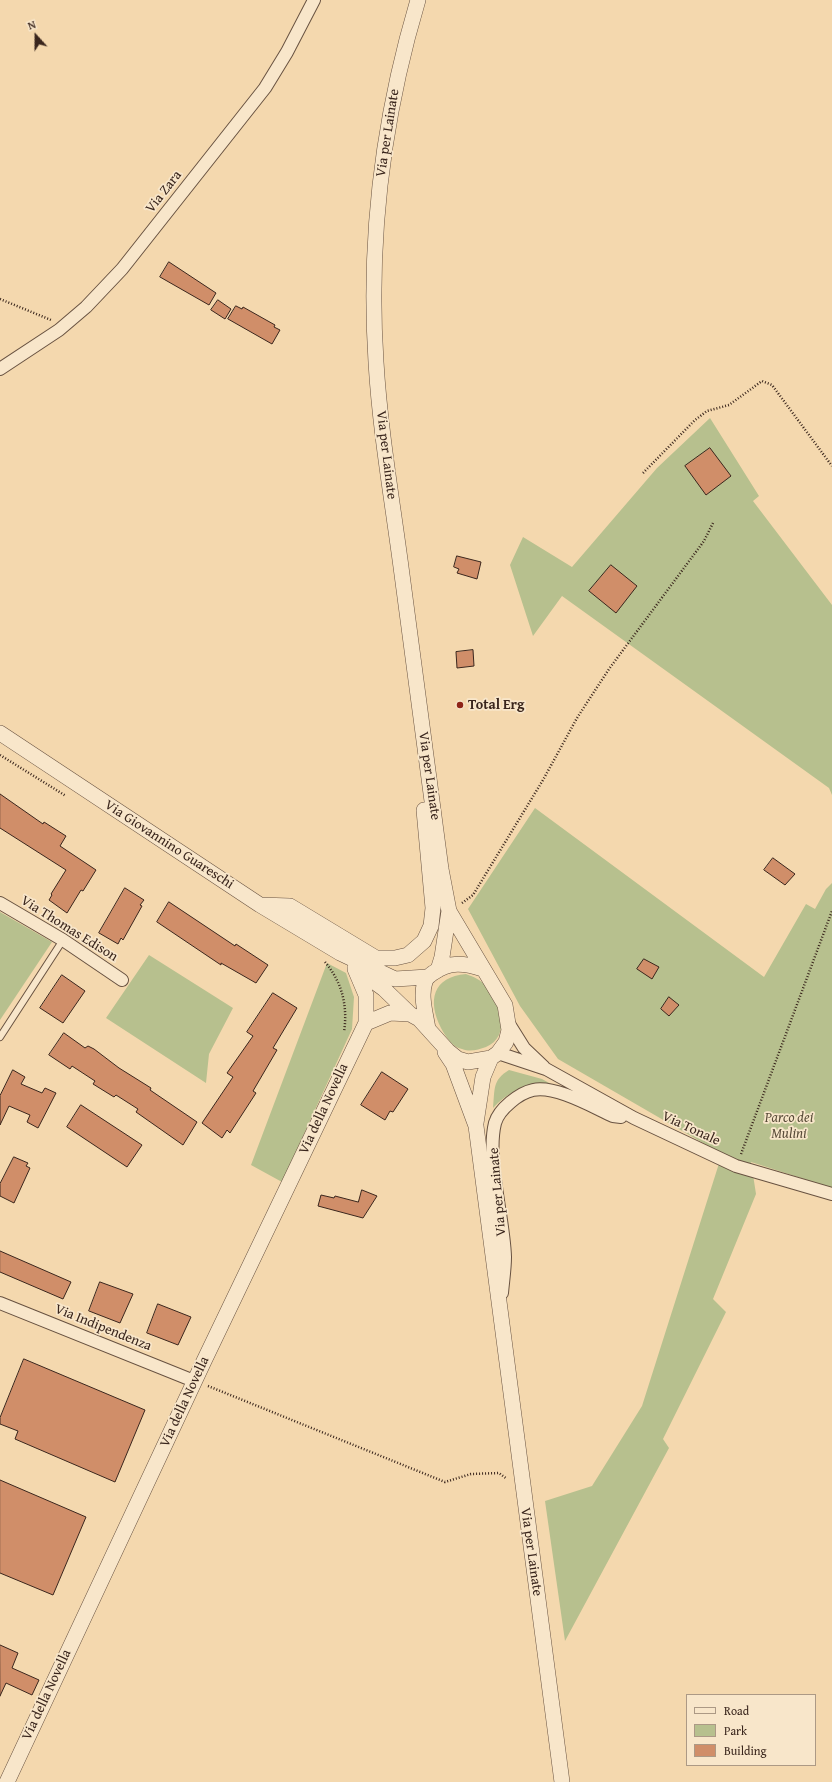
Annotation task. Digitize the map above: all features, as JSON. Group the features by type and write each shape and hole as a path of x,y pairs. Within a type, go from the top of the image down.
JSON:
{"street":[{"name":"Via Zara","path":"0,369 64,325 86,307 115,278 247,112 280,64 314,0"},
{"name":"Via per Lainate","path":"418,0 396,83 385,145 377,214 374,300 378,393 441,869 449,910 483,969"},
{"path":"260,905 290,906 376,958 395,958 408,955 424,941 431,926 433,908 418,753 423,731"},
{"name":"Via Giovannino Guareschi","path":"0,733 260,905 340,953"},
{"name":"Via Thomas Edison","path":"0,903 64,940 122,980"},
{"name":"Via per Lainate","path":"433,973 442,957 449,910"},
{"path":"340,953 355,969 366,995 366,1015 390,1013 410,1014"},
{"path":"340,953 389,984"},
{"path":"428,1029 424,994 425,982 433,973 446,965 459,963 483,969 505,1005 509,1024 524,1048 546,1069"},
{"path":"355,969 389,984 433,973"},
{"name":"Via per Lainate","path":"389,984 410,1014 419,1019 438,1041 453,1064 476,1126 562,1782"},
{"name":"Via della Novella","path":"7,1782 366,1015 389,984"},
{"path":"509,1024 506,1042 494,1056 546,1069"},
{"name":"Via per Lainate","path":"438,1041 458,1059 468,1062 494,1056"},
{"name":"Via per Lainate","path":"476,1126 483,1077 494,1056"},
{"name":"Via Tonale","path":"546,1069 634,1118 736,1166 832,1194"},
{"name":"Via per Lainate","path":"501,1322 505,1257 493,1154 495,1122 512,1100 532,1090 547,1090 563,1094 613,1116 634,1118"},
{"name":"Via Indipendenza","path":"0,1303 194,1381"}],"lane":[{"path":"0,1037 64,940"}],"path":[{"path":"0,299 64,325"},
{"path":"643,472 707,411 729,404 762,381 772,385 832,466"},
{"path":"449,910 473,895 543,780 577,718 609,669 704,541 713,523"},
{"path":"0,755 67,797"},
{"path":"736,1166 832,911"},
{"path":"320,956 336,975 343,998 346,1021 344,1034"},
{"path":"194,1381 446,1482 471,1474 499,1473 523,1490"}],"green space":[{"path":"710,418 759,496 753,501 832,605 832,795 829,788 562,596 533,636 510,565 523,537 572,567 657,468"},
{"name":"Parco dei Mulini","path":"535,808 764,977 806,904 815,909 826,889 832,883 832,1188 751,1162 756,1194 713,1299 726,1312 663,1439 669,1448 565,1641 545,1501 592,1486 642,1406 722,1154 558,1059 520,1006 468,909"},
{"path":"0,912 52,942 0,1020"},
{"path":"149,955 233,1008 209,1054 206,1083 106,1018"},
{"path":"327,963 346,973 354,997 352,1029 282,1182 251,1165"},
{"path":"466,974 482,982 487,987 496,1002 501,1019 499,1036 494,1042 486,1047 474,1050 458,1048 450,1041 441,1028 434,1008 434,999 440,985 446,980 455,976"},
{"path":"509,1070 542,1079 551,1084 534,1085 519,1089 505,1097 493,1108 495,1086 500,1078"}],"building":[{"path":"169,262 216,293 209,305 160,277"},
{"path":"218,300 231,309 225,319 211,310"},
{"path":"236,306 242,309 243,307 275,325 274,327 280,330 272,344 228,319"},
{"path":"710,448 731,476 706,495 685,466"},
{"path":"457,556 481,562 477,579 457,573 459,569 454,567"},
{"path":"611,565 637,586 616,613 589,591"},
{"path":"473,650 474,666 457,668 456,652"},
{"path":"0,794 43,824 44,822 66,836 60,846 96,870 83,891 81,890 67,913 49,900 52,895 51,894 66,870 0,828"},
{"path":"773,858 795,874 785,885 764,870"},
{"path":"125,888 144,900 140,905 142,906 123,940 121,938 118,944 99,933"},
{"path":"169,902 235,946 236,944 268,965 256,983 221,963 221,965 157,922"},
{"path":"644,959 659,967 652,979 637,969"},
{"path":"62,975 85,991 63,1023 40,1008"},
{"path":"273,993 297,1008 273,1048 277,1050 253,1091 256,1093 230,1133 227,1130 222,1138 202,1123 233,1077 227,1073 253,1036 247,1032"},
{"path":"669,997 679,1005 669,1016 661,1009"},
{"path":"64,1033 85,1048 88,1046 94,1049 197,1122 183,1145 136,1112 138,1109 116,1095 114,1097 93,1084 95,1081 72,1066 70,1069 49,1055"},
{"path":"13,1070 25,1077 21,1084 42,1093 45,1088 56,1093 38,1128 27,1122 30,1115 9,1106 0,1125 0,1096"},
{"path":"382,1072 408,1089 393,1112 390,1111 385,1120 361,1105"},
{"path":"81,1105 142,1145 127,1167 67,1127"},
{"path":"14,1157 28,1163 26,1166 30,1168 14,1203 0,1196 0,1184"},
{"path":"362,1190 377,1196 363,1218 318,1206 321,1195 334,1198 335,1196 358,1202"},
{"path":"0,1251 71,1282 63,1299 0,1272"},
{"path":"100,1282 133,1294 120,1323 89,1311"},
{"path":"158,1304 191,1317 178,1345 147,1333"},
{"path":"24,1359 145,1410 115,1482 15,1439 18,1431 0,1424 0,1418"},
{"path":"0,1480 86,1517 53,1595 0,1573"},
{"path":"0,1645 18,1653 12,1668 39,1680 32,1695 6,1683 0,1696"}],"place":[{"name":"Total Erg","path":"460,705"}]}
